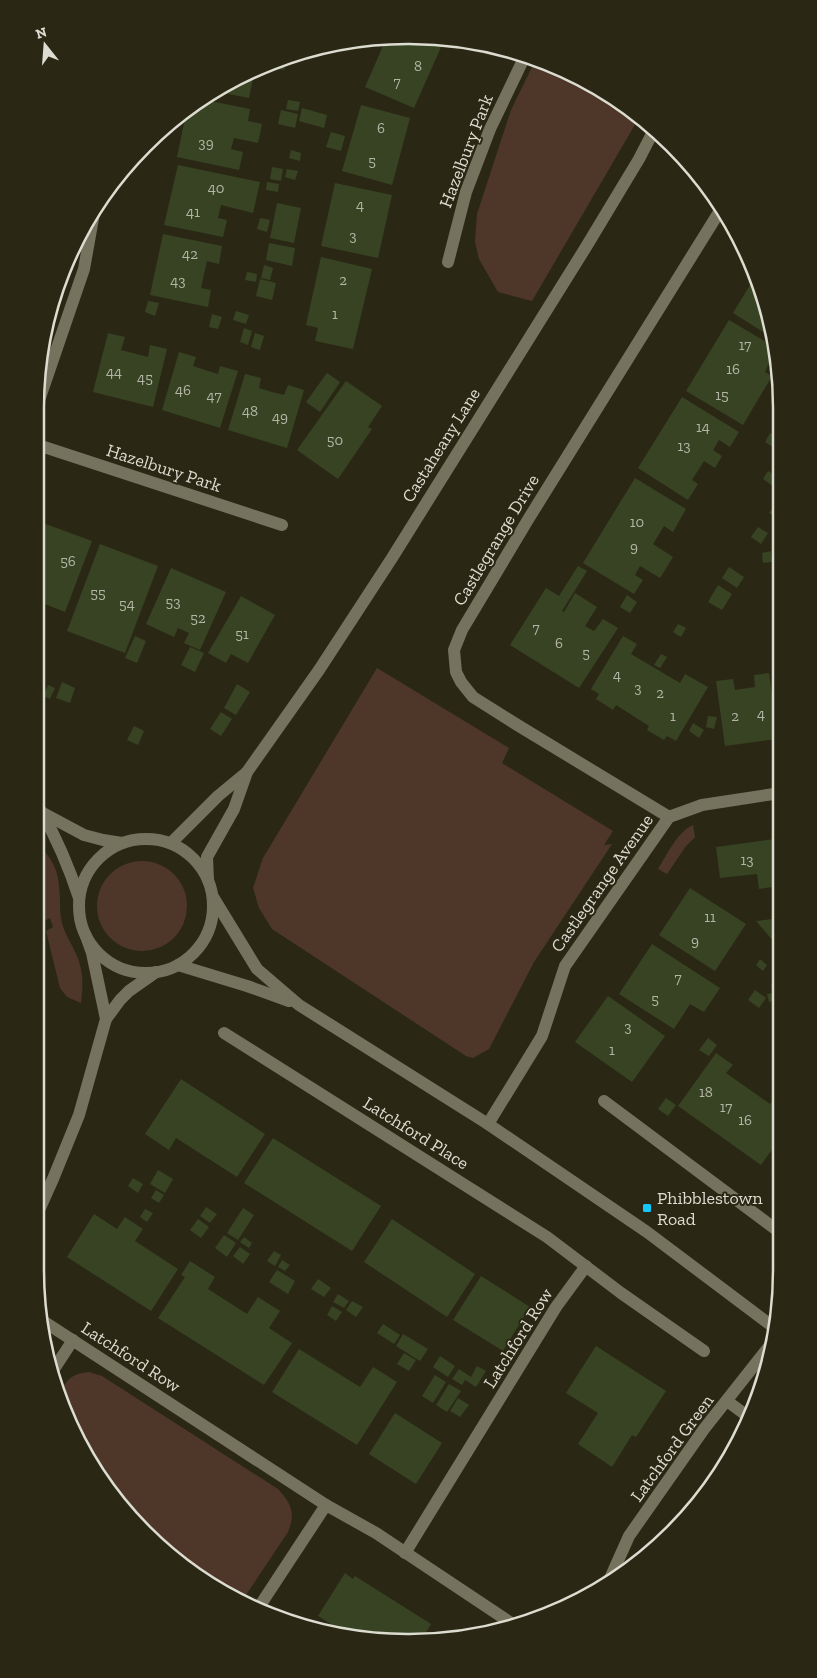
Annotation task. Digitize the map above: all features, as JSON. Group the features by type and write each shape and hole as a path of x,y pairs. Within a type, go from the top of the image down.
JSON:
{"street":[{"name":"Hazelbury Park","path":"448,262 466,192 476,165 490,129 522,62"},
{"name":"Castaheany Lane","path":"171,844 218,796 247,772 319,670 392,558 586,247 651,136"},
{"name":"Castlegrange Drive","path":"669,817 473,697 456,672 454,650 462,630 529,518 717,215"},
{"path":"45,382 82,275 90,231"},
{"name":"Hazelbury Park","path":"44,447 282,525"},
{"name":"Castaheany Lane","path":"208,880 206,857 234,809 247,772"},
{"name":"Castlegrange Avenue","path":"488,1124 542,1036 565,966 669,817 714,802 773,794"},
{"path":"44,813 84,835 122,844"},
{"path":"44,819 54,834 66,860 80,898"},
{"path":"106,1019 92,953 80,918 80,898 84,880 93,865 106,852 122,844 138,839 155,839 171,844 186,852 199,864 208,880 213,897 257,969 299,1005 488,1124 647,1232 769,1324"},
{"path":"44,1199 79,1115 106,1019 129,991 156,972 178,965 194,953 206,936 213,917 213,897"},
{"path":"86,936 98,953 115,965 135,972 156,972"},
{"path":"178,965 247,986 299,1005"},
{"name":"Latchford Place","path":"224,1033 547,1237 586,1266"},
{"path":"604,1101 773,1227"},
{"path":"586,1266 620,1293 704,1351"},
{"name":"Latchford Row","path":"406,1552 556,1307 586,1266"},
{"name":"Latchford Row","path":"48,1324 326,1505 406,1552 507,1621"},
{"path":"56,1365 73,1340"},
{"name":"Latchford Green","path":"613,1572 629,1536 704,1429 763,1354"},
{"path":"727,1401 743,1413"},
{"path":"262,1603 326,1505"}],"shaded area":[{"path":"533,66 570,81 611,105 636,123 532,301 498,292 479,259 475,242 477,214 511,110"},
{"path":"377,668 509,748 502,763 613,831 604,845 612,844 534,962 489,1049 473,1058 466,1056 272,929 259,908 253,888 263,858"},
{"path":"693,825 695,837 686,846 667,874 658,869 677,838"},
{"path":"44,851 53,863 57,875 62,923 79,960 82,972 81,1003 67,997 60,988 46,931 53,927 50,918 44,921"},
{"path":"142,861 159,865 174,874 183,889 187,906 183,923 174,938 159,947 142,951 125,947 110,938 101,923 97,906 101,889 110,874 125,865"},
{"path":"89,1372 102,1376 278,1489 286,1499 292,1514 288,1532 245,1596 186,1559 134,1510 119,1492 81,1431 63,1387 77,1374"}],"building":[{"path":"383,45 442,46 414,108 365,87"},
{"path":"285,65 284,70 277,69"},
{"path":"253,79 249,98 225,93"},
{"path":"288,100 300,102 298,111 286,109"},
{"path":"212,101 250,109 248,121 262,124 258,143 234,138 231,149 243,152 239,170 177,157 185,120"},
{"path":"361,105 410,118 392,185 342,171"},
{"path":"302,108 327,115 324,128 299,121"},
{"path":"281,110 298,114 295,128 278,124"},
{"path":"331,132 345,136 341,151 326,147"},
{"path":"291,150 301,153 300,161 289,158"},
{"path":"178,165 260,182 253,213 221,205 218,218 227,220 223,237 164,225"},
{"path":"272,167 283,169 281,181 270,179"},
{"path":"287,169 298,171 295,180 285,177"},
{"path":"267,182 279,184 278,192 266,190"},
{"path":"335,183 392,195 378,258 321,246"},
{"path":"277,203 301,208 294,243 270,238"},
{"path":"260,218 270,220 267,232 257,229"},
{"path":"163,234 222,246 219,264 207,261 201,288 211,290 208,307 150,295"},
{"path":"269,243 295,248 292,266 266,260"},
{"path":"321,257 372,269 353,349 315,341 318,328 306,325"},
{"path":"264,265 273,268 270,280 261,278"},
{"path":"247,272 257,274 256,282 245,280"},
{"path":"260,279 276,283 272,300 256,296"},
{"path":"751,283 765,333 733,313"},
{"path":"148,301 159,303 155,316 145,312"},
{"path":"236,311 249,315 246,324 233,320"},
{"path":"212,314 222,317 218,329 209,327"},
{"path":"729,320 767,343 770,366 768,365 765,372 771,377 743,425 686,391"},
{"path":"244,328 252,331 248,345 240,342"},
{"path":"108,333 125,337 121,350 148,357 150,345 167,349 153,407 93,392"},
{"path":"255,333 264,336 260,350 251,347"},
{"path":"179,352 196,357 193,366 205,370 218,374 220,366 238,371 220,428 162,410"},
{"path":"327,373 340,382 320,412 306,402"},
{"path":"245,374 261,378 259,388 272,392 284,395 288,385 304,390 287,448 228,430"},
{"path":"346,381 382,406 368,427 372,429 338,479 297,450"},
{"path":"682,397 739,432 730,447 719,440 713,450 722,456 715,468 704,461 692,480 698,484 688,500 638,468"},
{"path":"770,433 773,435 773,447 765,442"},
{"path":"768,471 773,474 773,486 763,479"},
{"path":"635,478 686,509 673,532 664,526 653,544 673,557 660,578 640,566 635,575 643,580 634,594 583,563"},
{"path":"773,507 773,516 769,513"},
{"path":"44,523 92,541 65,612 44,604"},
{"path":"758,527 768,533 761,544 751,537"},
{"path":"100,544 158,566 125,653 67,631"},
{"path":"771,551 772,562 763,563 762,553"},
{"path":"578,566 587,571 562,611 564,612 575,593 597,607 585,626 594,631 603,619 618,628 579,688 510,645 546,588 559,596"},
{"path":"729,567 744,577 737,588 722,578"},
{"path":"171,568 226,592 200,650 184,643 189,633 178,628 174,637 146,624"},
{"path":"718,585 732,594 722,610 708,602"},
{"path":"627,595 637,602 630,613 620,607"},
{"path":"241,596 275,615 248,663 231,654 226,663 208,653"},
{"path":"678,624 686,628 681,637 673,632"},
{"path":"135,636 146,641 137,663 125,658"},
{"path":"623,636 637,644 631,654 680,683 685,674 708,687 676,741 667,736 664,740 647,730 649,726 616,705 613,710 596,699 599,694 591,689"},
{"path":"190,647 204,653 195,672 181,665"},
{"path":"661,654 667,657 660,668 654,665"},
{"path":"769,673 773,702 773,740 725,746 716,681 733,679 735,690 755,687 754,675"},
{"path":"62,682 75,688 70,703 56,698"},
{"path":"237,684 250,692 236,715 224,708"},
{"path":"48,685 55,688 50,699 44,696"},
{"path":"221,712 232,719 221,736 210,729"},
{"path":"708,716 717,717 714,729 706,727"},
{"path":"693,723 704,730 699,738 689,731"},
{"path":"134,726 144,731 138,745 127,740"},
{"path":"773,839 773,887 759,889 757,874 720,878 716,847"},
{"path":"690,888 746,924 715,971 659,935"},
{"path":"773,919 773,941 756,921"},
{"path":"652,944 720,988 704,1012 690,1004 674,1029 619,994"},
{"path":"760,959 767,965 763,971 756,965"},
{"path":"755,990 766,998 759,1008 748,1000"},
{"path":"773,993 773,1001 769,1002 767,994"},
{"path":"608,996 665,1036 632,1082 575,1042"},
{"path":"708,1038 717,1045 709,1056 699,1050"},
{"path":"716,1053 733,1065 726,1073 770,1104 773,1100 773,1148 761,1165 678,1106"},
{"path":"181,1079 265,1134 237,1177 176,1138 169,1150 145,1134"},
{"path":"666,1098 676,1105 668,1116 658,1109"},
{"path":"273,1138 381,1206 352,1251 244,1183"},
{"path":"158,1170 173,1179 165,1193 150,1184"},
{"path":"133,1178 143,1184 138,1193 128,1186"},
{"path":"156,1190 164,1195 159,1203 151,1198"},
{"path":"206,1207 217,1214 210,1223 200,1216"},
{"path":"243,1208 254,1215 238,1240 227,1233"},
{"path":"145,1209 153,1213 147,1222 140,1217"},
{"path":"94,1214 117,1229 125,1217 143,1229 135,1241 178,1269 151,1311 67,1257"},
{"path":"198,1219 209,1227 201,1238 190,1230"},
{"path":"392,1219 475,1274 447,1317 364,1262"},
{"path":"224,1235 236,1243 227,1257 215,1248"},
{"path":"244,1237 252,1243 249,1248 240,1242"},
{"path":"240,1247 250,1254 243,1264 233,1256"},
{"path":"274,1251 281,1255 275,1266 267,1261"},
{"path":"282,1260 290,1265 285,1271 278,1267"},
{"path":"190,1261 215,1277 208,1289 247,1314 258,1297 280,1311 269,1328 292,1343 264,1385 158,1318 185,1277 181,1275"},
{"path":"277,1270 295,1281 288,1294 269,1282"},
{"path":"481,1276 530,1307 503,1351 453,1320"},
{"path":"318,1279 331,1288 324,1297 311,1289"},
{"path":"338,1294 349,1301 344,1308 333,1302"},
{"path":"352,1301 363,1307 356,1317 346,1310"},
{"path":"332,1306 342,1312 336,1321 327,1315"},
{"path":"383,1324 400,1335 394,1344 377,1333"},
{"path":"403,1334 428,1349 420,1361 396,1346"},
{"path":"596,1346 666,1391 636,1437 632,1435 612,1467 578,1444 598,1413 566,1393"},
{"path":"299,1349 360,1387 373,1367 397,1382 357,1445 272,1392"},
{"path":"404,1353 416,1360 409,1371 397,1364"},
{"path":"440,1356 455,1366 448,1377 433,1367"},
{"path":"477,1366 486,1371 476,1387 465,1380 462,1385 452,1379 459,1369 471,1377"},
{"path":"435,1375 446,1382 433,1403 422,1396"},
{"path":"449,1384 461,1391 447,1412 436,1405"},
{"path":"458,1398 469,1405 460,1417 450,1411"},
{"path":"395,1413 442,1443 416,1484 369,1454"},
{"path":"345,1573 353,1579 355,1576 431,1624 425,1633 385,1633 335,1627 318,1616"}],"place":[{"name":"Phibblestown Road","path":"647,1208"}]}
